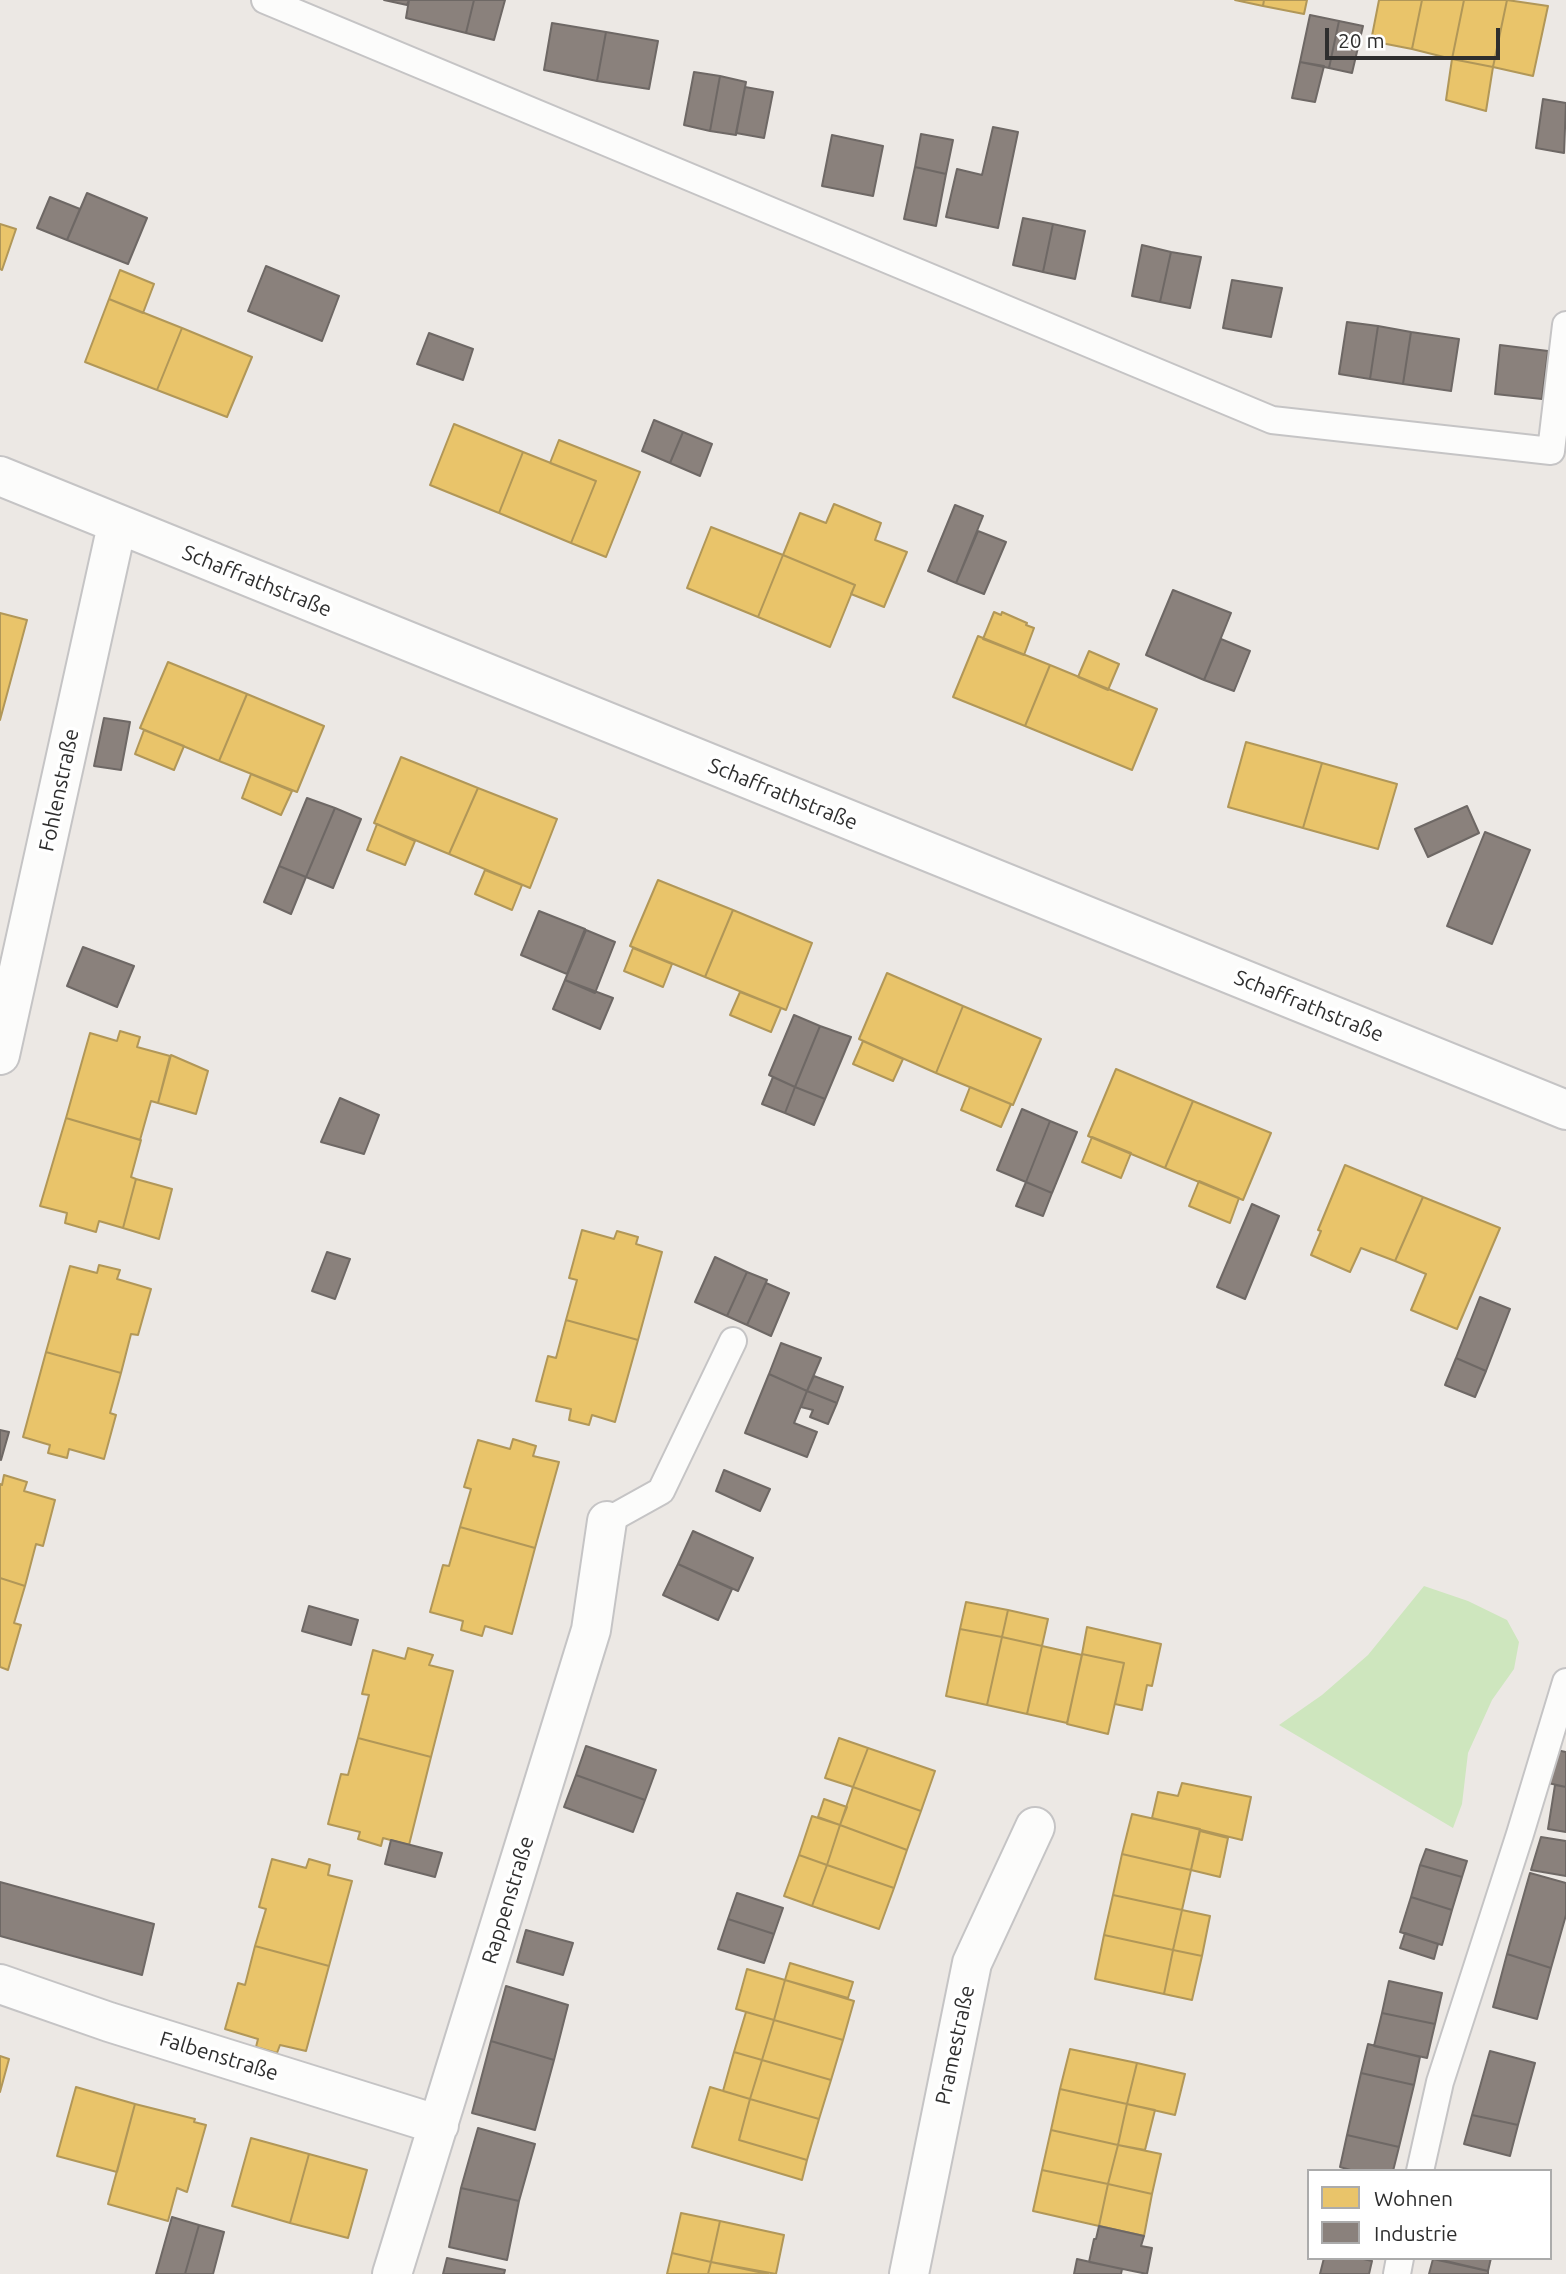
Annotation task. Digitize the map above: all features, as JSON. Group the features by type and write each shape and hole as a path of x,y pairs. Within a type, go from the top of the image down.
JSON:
{"street":[{"name":"Schaffrathstraße","path":"0,476 1566,1110"},
{"name":"Fohlenstraße","path":"0,1055 117,525"},
{"name":"Rappenstraße","path":"392,2274 591,1630 607,1521"},
{"name":"Pramestraße","path":"909,2274 972,1963 1035,1827"},
{"name":"Falbenstraße","path":"0,1984 109,2022 439,2124"}],"lane":[{"path":"265,0 1272,420 1551,451 1566,325"},
{"path":"607,1521 661,1491 733,1341"},
{"path":"1420,2169 1440,2082 1566,1682"}],"green space":[{"path":"1424,1586 1468,1601 1507,1620 1519,1642 1514,1669 1492,1700 1468,1753 1462,1804 1453,1828 1279,1725 1322,1695 1368,1655"}],"building: Wohnen":[{"path":"1235,0 1264,0 1263,6"},
{"path":"1264,0 1307,0 1304,14 1263,6"},
{"path":"1379,0 1422,0 1412,49 1371,41"},
{"path":"1422,0 1464,0 1452,59 1412,49"},
{"path":"1464,0 1507,0 1493,67 1452,59"},
{"path":"1507,0 1548,6 1533,76 1493,67"},
{"path":"1452,59 1493,67 1486,111 1446,100"},
{"path":"0,224 16,229 2,270 0,269"},
{"path":"120,270 154,284 143,313 109,299"},
{"path":"109,299 182,328 157,390 85,362"},
{"path":"182,328 252,357 227,417 157,390"},
{"path":"454,424 523,452 499,513 430,485"},
{"path":"559,440 640,472 606,557 571,543 596,481 550,463"},
{"path":"523,452 596,481 571,543 499,513"},
{"path":"834,504 881,523 875,540 907,552 884,607 851,594 855,585 783,555 800,513 826,523"},
{"path":"711,527 783,555 758,617 687,588"},
{"path":"783,555 855,585 830,647 758,617"},
{"path":"994,612 1001,615 1002,612 1034,628 1024,655 983,639"},
{"path":"0,613 27,620 0,720"},
{"path":"978,636 1050,665 1025,726 953,697"},
{"path":"1089,651 1119,664 1108,690 1078,677"},
{"path":"168,662 247,694 219,761 140,728"},
{"path":"1050,665 1157,709 1132,770 1025,726"},
{"path":"247,694 324,726 297,792 219,761"},
{"path":"144,730 184,746 174,770 135,754"},
{"path":"1246,742 1322,763 1303,828 1228,807"},
{"path":"401,757 478,788 449,854 374,823"},
{"path":"1322,763 1397,784 1378,849 1303,828"},
{"path":"251,774 292,791 281,815 242,798"},
{"path":"478,788 557,819 530,888 449,854"},
{"path":"377,824 415,841 405,865 367,850"},
{"path":"485,870 522,885 512,910 475,894"},
{"path":"658,880 733,910 705,977 630,946"},
{"path":"733,910 812,943 786,1010 705,977"},
{"path":"633,948 672,964 663,987 624,971"},
{"path":"887,973 963,1006 936,1073 859,1039"},
{"path":"740,992 781,1008 771,1032 730,1015"},
{"path":"963,1006 1041,1039 1013,1105 936,1073"},
{"path":"120,1031 140,1037 137,1047 170,1056 158,1103 151,1101 140,1140 66,1118 90,1033 117,1041"},
{"path":"863,1041 903,1059 893,1081 853,1064"},
{"path":"171,1055 208,1071 196,1114 158,1103"},
{"path":"1116,1069 1193,1101 1165,1168 1088,1136"},
{"path":"970,1087 1011,1104 1001,1127 961,1110"},
{"path":"1193,1101 1271,1133 1243,1200 1165,1168"},
{"path":"66,1118 141,1140 131,1177 136,1179 123,1228 99,1221 96,1232 65,1223 67,1213 40,1206"},
{"path":"1092,1137 1131,1153 1121,1178 1082,1162"},
{"path":"1345,1165 1423,1197 1395,1261 1361,1248 1350,1272 1311,1255 1321,1231 1318,1230"},
{"path":"136,1179 172,1189 159,1239 123,1228"},
{"path":"1199,1181 1239,1198 1230,1223 1189,1206"},
{"path":"1423,1197 1500,1228 1457,1329 1411,1310 1426,1274 1395,1261"},
{"path":"582,1230 614,1239 617,1231 638,1237 636,1244 662,1252 638,1340 566,1320 577,1280 569,1278"},
{"path":"99,1265 120,1270 117,1279 151,1289 138,1335 131,1334 121,1373 46,1352 70,1266 97,1273"},
{"path":"566,1320 638,1340 615,1422 592,1415 589,1425 569,1420 571,1409 536,1401 548,1356 556,1358"},
{"path":"46,1352 121,1373 110,1413 116,1415 104,1459 69,1449 67,1458 48,1453 50,1445 23,1437"},
{"path":"513,1439 536,1446 533,1456 559,1462 535,1548 460,1527 471,1489 464,1487 478,1440 510,1449"},
{"path":"4,1475 27,1482 24,1491 55,1500 43,1546 36,1544 25,1586 0,1578 0,1484 2,1485"},
{"path":"460,1527 535,1548 512,1634 485,1626 482,1636 461,1630 463,1621 430,1612 443,1565 449,1566"},
{"path":"0,1578 25,1586 14,1623 21,1625 8,1670 0,1667"},
{"path":"966,1602 1008,1610 1002,1637 960,1629"},
{"path":"1008,1610 1048,1619 1042,1646 1002,1637"},
{"path":"1087,1627 1161,1644 1152,1686 1147,1685 1142,1710 1115,1704 1124,1663 1082,1654"},
{"path":"960,1629 1002,1637 987,1705 946,1696"},
{"path":"1002,1637 1042,1646 1027,1714 987,1705"},
{"path":"1042,1646 1082,1655 1067,1723 1027,1714"},
{"path":"408,1648 433,1655 429,1665 453,1671 431,1757 358,1738 369,1695 362,1694 373,1650 405,1659"},
{"path":"1082,1654 1124,1663 1108,1734 1067,1724"},
{"path":"358,1738 431,1757 409,1845 383,1838 381,1846 358,1839 360,1832 328,1824 341,1774 348,1775"},
{"path":"839,1738 868,1748 853,1787 825,1778"},
{"path":"868,1748 935,1771 921,1811 853,1787"},
{"path":"1182,1783 1251,1797 1242,1840 1152,1818 1158,1792 1178,1796"},
{"path":"853,1787 921,1811 907,1850 840,1825"},
{"path":"824,1799 847,1807 840,1825 818,1817"},
{"path":"1132,1814 1200,1829 1191,1870 1122,1854"},
{"path":"812,1816 840,1825 827,1865 799,1855"},
{"path":"840,1825 907,1850 894,1888 827,1865"},
{"path":"1200,1831 1228,1838 1220,1877 1191,1870"},
{"path":"1122,1854 1191,1870 1182,1910 1113,1895"},
{"path":"799,1855 827,1865 812,1906 784,1896"},
{"path":"272,1859 306,1868 309,1859 330,1865 328,1875 352,1881 329,1966 255,1946 266,1909 259,1907"},
{"path":"827,1865 894,1888 879,1929 812,1906"},
{"path":"1113,1895 1182,1910 1173,1950 1104,1935"},
{"path":"1182,1910 1210,1916 1202,1956 1173,1950"},
{"path":"1104,1935 1173,1950 1164,1994 1095,1979"},
{"path":"255,1946 329,1966 306,2051 280,2045 277,2053 256,2047 258,2039 225,2029 238,1983 245,1985"},
{"path":"1173,1950 1202,1956 1192,2000 1164,1994"},
{"path":"790,1963 853,1982 848,1998 785,1980"},
{"path":"747,1969 785,1980 774,2020 736,2009"},
{"path":"785,1980 854,2001 843,2040 774,2020"},
{"path":"746,2012 774,2020 762,2060 734,2052"},
{"path":"774,2020 843,2040 831,2080 762,2060"},
{"path":"1070,2049 1137,2063 1127,2104 1060,2089"},
{"path":"734,2052 762,2060 750,2099 723,2091"},
{"path":"0,2056 9,2059 0,2092"},
{"path":"762,2060 831,2080 819,2119 750,2099"},
{"path":"1137,2063 1185,2074 1175,2115 1127,2104"},
{"path":"76,2087 135,2104 117,2172 57,2156"},
{"path":"710,2087 750,2099 739,2140 807,2160 802,2180 692,2147"},
{"path":"1060,2089 1127,2104 1118,2145 1051,2130"},
{"path":"750,2099 819,2119 807,2160 739,2140"},
{"path":"135,2104 195,2119 194,2122 206,2125 187,2192 177,2188 168,2221 108,2204"},
{"path":"1127,2104 1155,2110 1145,2150 1118,2145"},
{"path":"1051,2130 1118,2145 1108,2184 1042,2170"},
{"path":"251,2138 309,2154 290,2223 232,2206"},
{"path":"1118,2145 1161,2154 1152,2194 1108,2184"},
{"path":"309,2154 367,2170 348,2238 290,2223"},
{"path":"1042,2170 1108,2184 1099,2226 1033,2211"},
{"path":"1108,2184 1152,2194 1144,2236 1099,2226"},
{"path":"681,2213 720,2221 711,2262 672,2253"},
{"path":"720,2221 784,2235 776,2274 711,2262"},
{"path":"672,2253 711,2262 708,2274 667,2274"},
{"path":"711,2262 768,2274 708,2274"}],"building: Industrie":[{"path":"384,0 409,0 407,5"},
{"path":"409,0 474,0 466,33 406,18"},
{"path":"474,0 505,0 494,40 466,33"},
{"path":"1310,15 1339,21 1329,68 1300,62"},
{"path":"1339,21 1363,26 1352,73 1329,68"},
{"path":"552,23 606,32 597,81 544,70"},
{"path":"606,32 658,41 649,89 597,81"},
{"path":"1300,62 1324,66 1315,102 1292,98"},
{"path":"694,72 720,76 710,131 684,125"},
{"path":"720,76 746,82 736,135 710,131"},
{"path":"745,87 773,92 764,138 736,133"},
{"path":"1543,99 1566,103 1564,153 1536,148"},
{"path":"993,127 1018,132 998,228 946,217 957,169 982,175"},
{"path":"921,134 953,140 946,174 915,167"},
{"path":"832,135 883,146 873,196 822,186"},
{"path":"915,167 946,174 936,226 904,219"},
{"path":"87,193 147,218 128,264 67,240"},
{"path":"50,197 80,209 67,240 37,228"},
{"path":"1023,218 1053,224 1043,272 1013,265"},
{"path":"1053,224 1085,231 1075,279 1043,272"},
{"path":"1142,245 1171,252 1160,302 1132,296"},
{"path":"1171,252 1201,257 1190,308 1160,302"},
{"path":"266,266 339,296 322,341 248,311"},
{"path":"1232,280 1282,288 1271,337 1223,328"},
{"path":"1347,322 1378,326 1370,379 1339,374"},
{"path":"1378,326 1411,332 1403,384 1370,379"},
{"path":"1411,332 1459,339 1451,391 1403,384"},
{"path":"429,333 473,349 463,380 417,364"},
{"path":"1500,345 1548,351 1542,399 1495,394"},
{"path":"654,420 683,432 670,463 642,451"},
{"path":"683,432 712,444 700,476 670,463"},
{"path":"955,505 983,516 956,583 928,571"},
{"path":"978,531 1006,542 984,594 956,583"},
{"path":"1173,590 1231,613 1204,680 1146,655"},
{"path":"1221,639 1250,651 1234,691 1204,680"},
{"path":"104,718 130,722 121,770 94,766"},
{"path":"307,798 335,808 306,877 279,866"},
{"path":"1467,806 1479,833 1428,857 1415,829"},
{"path":"335,808 361,819 333,888 306,877"},
{"path":"1485,832 1530,850 1492,944 1447,926"},
{"path":"279,866 306,877 291,914 264,902"},
{"path":"539,911 585,929 567,974 521,955"},
{"path":"586,930 615,942 595,993 565,980"},
{"path":"83,947 134,966 117,1007 67,986"},
{"path":"565,980 613,998 600,1029 553,1009"},
{"path":"794,1015 820,1026 795,1087 769,1075"},
{"path":"820,1026 851,1037 825,1099 795,1087"},
{"path":"773,1077 795,1087 785,1113 762,1104"},
{"path":"795,1087 825,1099 814,1125 785,1113"},
{"path":"340,1098 379,1115 364,1154 321,1142"},
{"path":"1022,1109 1050,1121 1026,1182 997,1170"},
{"path":"1050,1121 1077,1132 1052,1193 1026,1182"},
{"path":"1026,1182 1052,1193 1043,1216 1016,1206"},
{"path":"1252,1204 1279,1216 1245,1299 1217,1287"},
{"path":"327,1252 350,1259 335,1299 312,1291"},
{"path":"715,1257 747,1272 727,1316 695,1302"},
{"path":"747,1272 767,1280 747,1325 727,1316"},
{"path":"766,1283 789,1293 771,1336 747,1325"},
{"path":"1480,1297 1510,1309 1486,1371 1456,1358"},
{"path":"781,1343 821,1358 807,1391 769,1374"},
{"path":"1456,1358 1486,1371 1475,1397 1445,1385"},
{"path":"769,1374 807,1391 794,1423 817,1432 807,1457 745,1433"},
{"path":"814,1376 843,1387 837,1403 807,1391"},
{"path":"807,1391 837,1403 828,1424 810,1417 813,1410 801,1407"},
{"path":"0,1430 9,1432 1,1460 0,1459"},
{"path":"724,1470 770,1489 760,1511 716,1491"},
{"path":"693,1531 753,1558 738,1591 678,1564"},
{"path":"678,1564 732,1589 718,1620 663,1595"},
{"path":"309,1606 358,1620 351,1645 302,1631"},
{"path":"586,1746 656,1770 645,1800 576,1775"},
{"path":"1556,1750 1566,1752 1566,1787 1548,1783"},
{"path":"576,1775 645,1800 633,1832 564,1807"},
{"path":"1555,1785 1566,1787 1566,1832 1548,1829"},
{"path":"1541,1837 1566,1841 1566,1876 1531,1870"},
{"path":"391,1840 442,1853 435,1877 385,1864"},
{"path":"1426,1849 1467,1861 1462,1877 1420,1865"},
{"path":"1420,1865 1462,1877 1452,1910 1411,1897"},
{"path":"1530,1873 1566,1883 1566,1915 1551,1968 1507,1954"},
{"path":"0,1882 154,1924 142,1975 0,1936"},
{"path":"737,1893 783,1908 774,1934 728,1919"},
{"path":"1411,1897 1452,1910 1442,1945 1400,1932"},
{"path":"728,1919 774,1934 764,1963 718,1949"},
{"path":"526,1930 573,1943 563,1975 517,1962"},
{"path":"1405,1933 1438,1944 1434,1959 1400,1948"},
{"path":"1507,1954 1551,1968 1537,2019 1493,2007"},
{"path":"1389,1981 1442,1993 1435,2024 1382,2013"},
{"path":"506,1986 568,2005 554,2060 491,2041"},
{"path":"1382,2013 1435,2024 1427,2058 1374,2046"},
{"path":"491,2041 554,2060 535,2130 472,2113"},
{"path":"1368,2044 1420,2057 1414,2085 1361,2073"},
{"path":"1490,2051 1535,2063 1518,2125 1472,2115"},
{"path":"1361,2073 1414,2085 1399,2147 1347,2135"},
{"path":"1472,2115 1518,2125 1510,2156 1464,2144"},
{"path":"478,2128 535,2144 519,2201 461,2188"},
{"path":"1347,2135 1399,2147 1394,2169 1340,2167"},
{"path":"461,2188 519,2201 507,2260 449,2247"},
{"path":"172,2217 199,2225 185,2274 156,2274"},
{"path":"199,2225 224,2232 213,2274 185,2274"},
{"path":"1099,2226 1144,2236 1141,2246 1152,2248 1147,2274 1089,2262"},
{"path":"447,2258 505,2270 504,2274 443,2274"},
{"path":"1077,2259 1122,2269 1121,2274 1074,2274"},
{"path":"1324,2260 1372,2261 1369,2274 1320,2274"},
{"path":"1433,2260 1488,2271 1488,2274 1429,2274"},
{"path":"1441,2260 1491,2260 1488,2271"}]}
